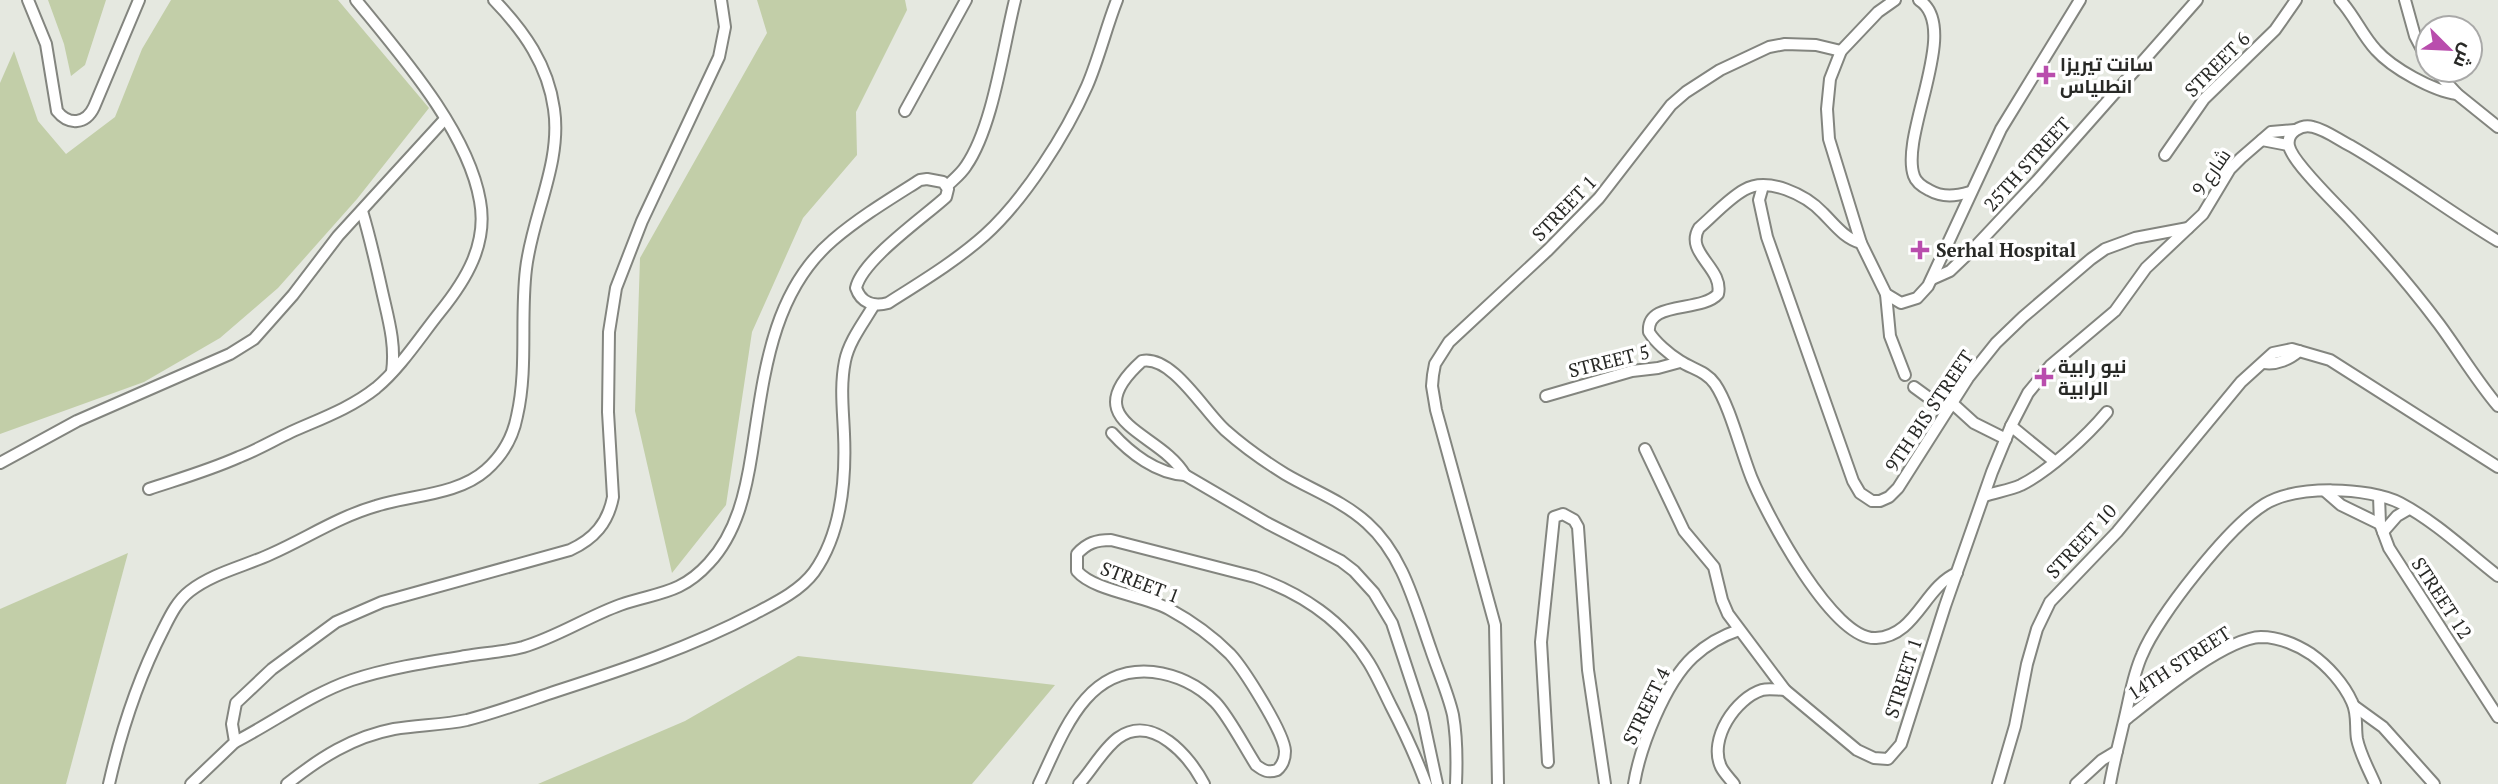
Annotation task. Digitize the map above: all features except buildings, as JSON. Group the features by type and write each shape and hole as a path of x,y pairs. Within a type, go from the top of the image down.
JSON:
{"street":[{"path":"28,0 46,44 57,111 69,120 80,121 86,120 94,107 139,0"},
{"path":"149,489 238,458 326,418 374,390 392,374 466,278 477,251 481,217 480,200 466,158 455,134 426,88 356,0"},
{"path":"109,784 138,684 173,612 188,592 349,515 394,500 468,483 496,459 512,435 521,396 526,269 531,238 550,170 555,118 552,95 533,47 494,0"},
{"path":"235,742 232,724 236,703 272,669 336,622 382,602 570,550 582,544 604,524 613,497 608,426 608,332 616,288 642,221 719,57 724,27 721,0"},
{"path":"905,111 966,0"},
{"path":"1015,0 994,94 978,141 965,167 947,186 946,197 885,249 858,280 858,294 874,305 888,303 953,260 986,235 1015,200 1051,151 1082,98 1117,0"},
{"path":"1895,0 1871,18 1841,51 1829,87 1827,124 1829,139 1861,243 1886,294 1890,335 1905,375"},
{"path":"1919,0 1932,13 1935,34 1912,155 1914,177 1923,186 1942,196 1958,196 1970,192"},
{"path":"1886,294 1901,303 1909,302 1923,293 1932,279 2001,128 2077,4 2064,0"},
{"name":"25TH STREET","path":"1932,279 1950,271 2038,181 2197,0"},
{"name":"STREET 6","path":"2165,155 2204,99 2274,30 2296,0"},
{"path":"2340,0 2375,49 2386,59 2433,87 2457,94"},
{"path":"2405,0 2414,32"},
{"name":"STREET 1","path":"1498,784 1495,625 1436,410 1432,386 1435,364 1449,342 1548,250 1599,198 1658,121 1686,92 1738,60 1769,47 1785,44 1816,45 1841,51"},
{"path":"2448,84 2498,127"},
{"path":"0,463 77,421 230,354 254,339 362,211 445,119"},
{"path":"2288,145 2295,130 2311,126 2323,131 2369,157 2498,241"},
{"name":"شارع 9","path":"2190,227 2203,214 2230,169 2271,132 2295,130"},
{"path":"2262,140 2288,145 2302,166 2367,236 2438,322 2498,406"},
{"path":"191,784 235,742 327,690 380,672 524,646 621,605 658,595 690,581 722,548 737,516 748,478 767,362 793,288 820,253 863,216 920,180 937,180 947,186"},
{"path":"1680,362 1650,335 1650,319 1662,311 1708,302 1718,294 1718,281 1696,247 1695,235 1699,228 1746,189 1763,186 1789,191 1810,201 1850,239 1861,243"},
{"name":"9TH BIS STREET","path":"1763,186 1759,200 1767,237 1846,462 1860,493 1876,501 1889,497 1898,488 1968,379 1996,343 2091,259 2119,243 2190,227"},
{"path":"362,211 393,337 392,374"},
{"name":"STREET 1","path":"1785,690 1857,750 1882,760 1893,755 1901,744 1984,496 2011,426 2028,393 2039,378 2115,310 2146,268 2190,227"},
{"path":"287,784 316,762 356,739 397,729 433,726 488,714 655,659 733,625 799,587 819,564 833,530 842,492 845,458 841,395 844,365 849,347 874,305"},
{"name":"STREET 10","path":"1998,784 2015,726 2037,629 2050,602 2117,532 2241,382 2278,351 2299,351 2330,360 2498,467"},
{"path":"1437,784 1429,737 1395,632 1384,607 1354,571 1326,552 1267,523 1185,475 1174,459 1133,430 1116,409 1115,403 1122,387 1142,361 1151,360 1172,370 1214,421 1285,473 1342,504 1366,522 1387,545 1413,598 1448,696 1457,741 1456,784"},
{"name":"STREET 1","path":"1680,362 1694,367 1713,381 1754,483 1788,549 1833,612 1853,631 1875,638 1901,630 1944,581 1957,573"},
{"name":"STREET 5","path":"1546,396 1632,371 1680,362"},
{"path":"1913,387 1936,403 1950,406 2006,439"},
{"path":"1984,496 2018,486 2084,438 2108,412"},
{"path":"2011,426 2054,461"},
{"path":"1112,433 1124,446 1151,464 1174,475 1185,475"},
{"path":"1645,449 1684,531 1714,567 1722,600 1739,630 1785,690"},
{"path":"2110,784 2132,685 2147,643 2179,596 2219,547 2267,503 2294,494 2326,492 2350,491 2379,496 2399,503 2442,531 2498,576"},
{"path":"2326,492 2341,505 2382,528 2409,509"},
{"name":"STREET 12","path":"2379,496 2382,528 2389,548 2498,717"},
{"path":"1548,762 1541,642 1554,517 1563,514 1574,520 1578,527 1588,670 1605,784"},
{"name":"STREET 1","path":"1039,784 1082,702 1103,682 1138,671 1181,678 1205,693 1217,703 1256,765 1263,770 1277,770 1284,760 1283,739 1241,667 1222,647 1199,627 1168,609 1083,579 1077,571 1077,554 1084,546 1101,540 1111,540 1255,577 1277,585 1314,606 1345,633 1368,662 1410,744 1426,784"},
{"name":"STREET 4","path":"1634,784 1647,738 1678,675 1692,658 1709,644 1739,630"},
{"name":"14TH STREET","path":"2125,720 2220,652 2241,641 2260,637 2293,644 2316,657 2340,683 2354,706 2357,741 2375,784"},
{"path":"1734,784 1718,760 1721,732 1736,709 1749,698 1763,690 1785,690"},
{"path":"2354,706 2383,727 2434,784"},
{"path":"1079,784 1116,739 1134,731 1154,733 1180,748 1204,784"},
{"path":"2076,784 2102,760 2117,751"}],"green space":[{"path":"48,0 106,0 85,65 71,76 64,44"},
{"path":"171,0 338,0 429,108 357,199 278,288 220,338 144,382 0,434 0,83 14,51 38,121 66,154 115,117 142,49"},
{"path":"757,0 905,0 907,10 856,112 857,155 803,218 752,332 726,505 672,573 635,411 640,258 767,33"},
{"path":"128,553 66,784 0,784 0,609"},
{"path":"798,656 1055,685 972,784 538,784 685,721"}],"place":[{"name":"سانت تيريزا انطلياس","path":"2046,75"},
{"name":"Serhal Hospital","path":"1920,250"},
{"name":"نيو رابية الرابية","path":"2044,377"}]}
